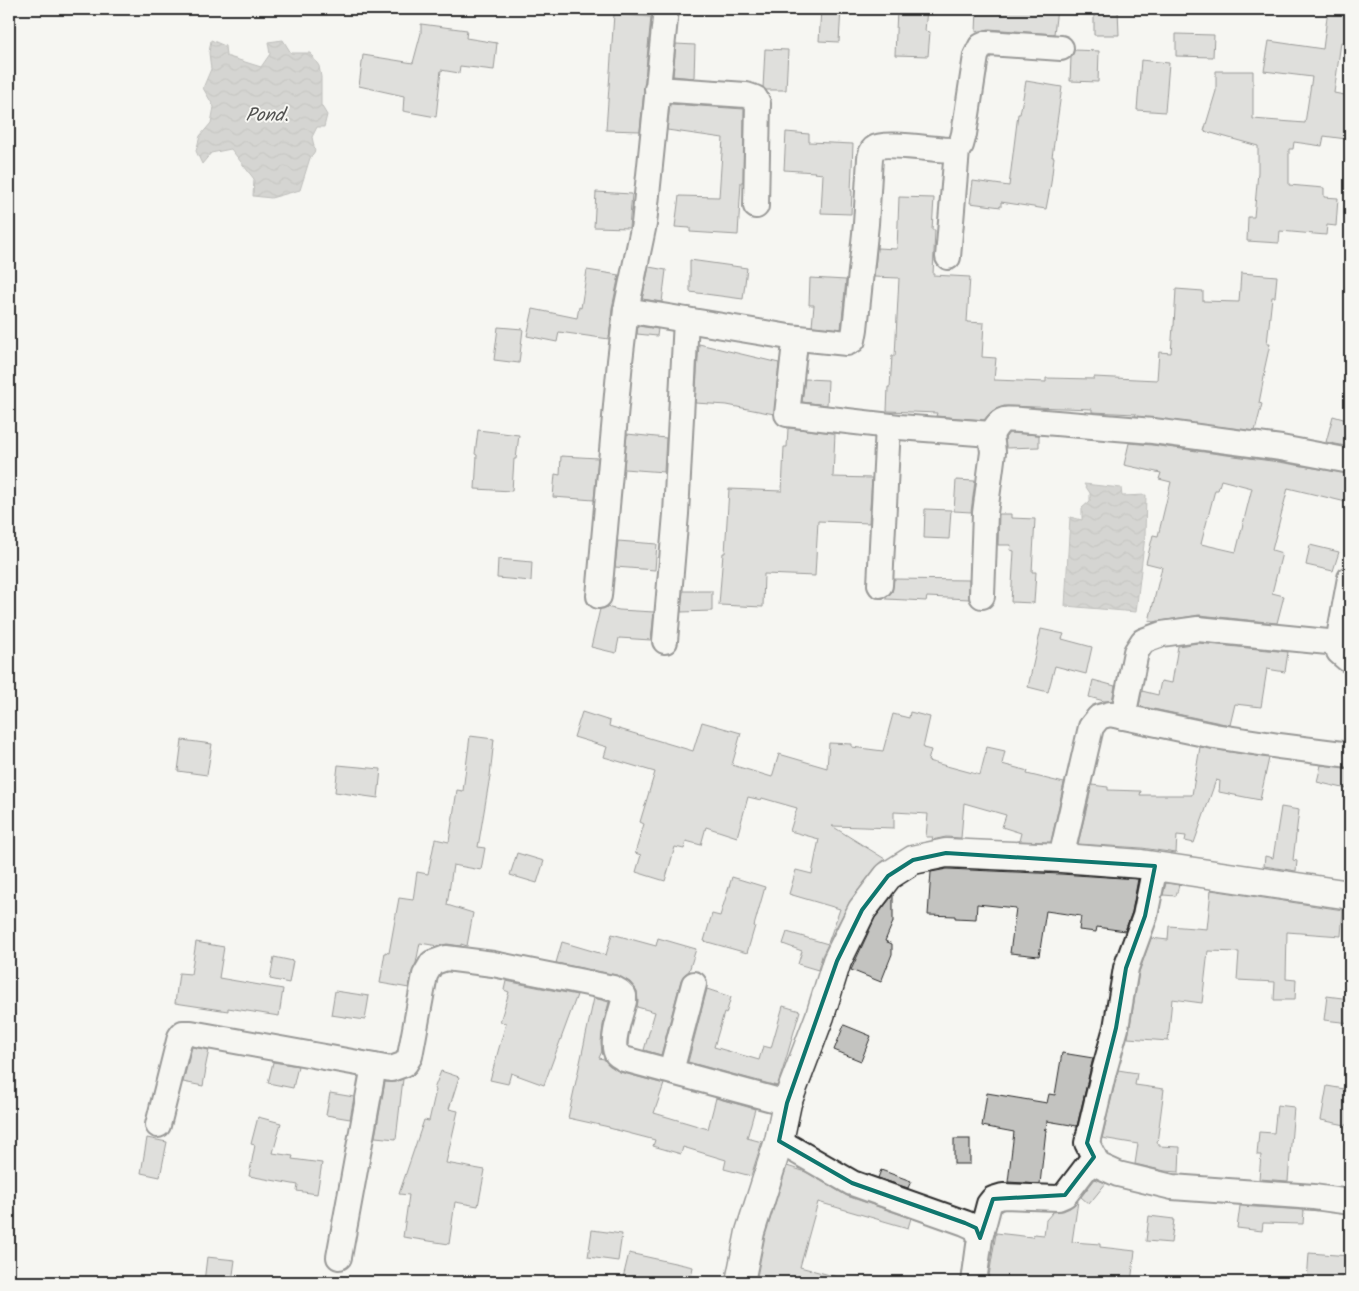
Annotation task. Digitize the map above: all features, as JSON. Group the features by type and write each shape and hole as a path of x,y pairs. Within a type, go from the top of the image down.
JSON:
{"street":[{"path":"599,596 620,361 626,310 644,224 666,9"},
{"path":"948,257 957,150 961,145 964,134 976,56 982,46 988,43 1060,48"},
{"path":"657,89 746,95 755,98 758,102 756,206"},
{"path":"626,310 789,337 847,343 853,340 855,329 866,224 871,152 875,147 887,145 957,150"},
{"path":"665,641 676,514 686,320"},
{"path":"789,337 795,343 787,414 888,426 991,434"},
{"path":"982,596 985,512 993,452 991,434 999,421 1006,419 1153,431 1281,448 1350,461"},
{"path":"880,585 888,426"},
{"path":"1123,717 1136,652 1143,641 1162,634 1198,629 1344,651 1350,578"},
{"path":"1061,858 1091,726 1099,717 1110,714 1214,736 1350,755"},
{"path":"740,1282 750,1232 779,1141 787,1103 820,1016 837,961 862,910 888,876 913,860 946,853 1061,858 1155,866 1350,894"},
{"path":"1155,866 1144,916 1126,968 1116,1028 1087,1143 1098,1165 1118,1174 1172,1187 1314,1197 1350,1202"},
{"path":"158,1125 180,1037 183,1033 191,1032 391,1069 405,1064 410,1056 425,975 432,963 446,958 493,964 613,988 624,996 614,1046 616,1053 624,1059 787,1103"},
{"path":"671,1071 694,984"},
{"path":"339,1257 374,1066"},
{"path":"779,1141 852,1183 976,1228 980,1238"},
{"path":"974,1282 980,1238 989,1204 993,1199 1003,1196 1058,1198 1065,1195 1094,1158"}],"highlighted area":[{"path":"946,853 1155,866 1145,916 1126,968 1116,1028 1087,1143 1094,1157 1065,1195 993,1199 980,1238 976,1228 852,1183 779,1141 787,1103 837,961 862,910 888,876 913,860"}],"water":[{"name":"Pond.","path":"211,40 225,46 226,56 261,67 270,54 268,42 283,40 291,53 310,53 319,66 321,105 327,115 324,127 317,127 312,137 315,151 310,158 300,190 271,198 253,196 254,179 231,149 211,153 202,164 196,151 200,136 211,123 214,107 203,88 211,69 209,53"},
{"path":"1084,484 1121,488 1122,496 1146,495 1145,536 1136,612 1065,606 1070,517 1082,520 1082,508 1090,501 1090,493"}],"building":[{"path":"821,9 841,9 839,42 819,41"},
{"path":"897,9 927,9 925,31 930,32 928,56 895,55"},
{"path":"977,9 1057,9 1054,34 989,29 976,32"},
{"path":"1094,9 1118,9 1119,35 1094,35"},
{"path":"1328,9 1350,9 1350,44 1341,42 1334,93 1350,96 1346,139 1324,136 1322,146 1294,142 1293,149 1289,149 1289,185 1324,188 1324,197 1338,198 1336,226 1327,225 1326,235 1280,231 1279,243 1247,241 1248,217 1254,217 1258,146 1204,131 1216,91 1216,71 1253,71 1253,119 1305,123 1312,77 1264,71 1269,41 1323,49"},
{"path":"614,14 651,17 640,131 606,130"},
{"path":"421,24 467,30 466,38 497,43 494,70 460,66 459,73 441,70 436,117 403,111 404,96 359,86 363,55 413,63 421,33"},
{"path":"1176,34 1214,35 1213,57 1176,56"},
{"path":"676,44 695,45 694,78 673,76"},
{"path":"765,49 788,50 786,90 765,90 763,88"},
{"path":"1074,50 1099,51 1098,82 1070,81 1071,57"},
{"path":"1141,60 1169,63 1165,112 1137,110"},
{"path":"1026,81 1062,87 1052,157 1054,157 1051,183 1046,209 1001,202 1001,207 970,203 973,181 1009,186 1018,114 1020,114"},
{"path":"670,104 744,109 743,182 741,182 738,235 690,232 690,228 675,227 679,196 719,197 723,138 667,130"},
{"path":"786,132 809,134 809,142 853,144 851,214 821,213 823,174 784,170"},
{"path":"596,192 632,194 629,228 594,227"},
{"path":"899,197 934,198 932,230 935,230 933,275 970,277 967,322 984,323 982,357 996,358 994,380 1046,382 1046,378 1094,379 1094,377 1157,380 1159,352 1171,353 1176,289 1203,291 1203,301 1239,302 1241,273 1277,276 1275,297 1272,297 1267,344 1270,344 1259,403 1262,404 1255,431 1135,416 1136,414 1092,412 1092,409 1004,406 992,411 984,420 936,416 937,413 887,411 892,356 895,356 899,278 874,277 877,248 897,249"},
{"path":"690,260 747,268 743,299 690,292"},
{"path":"649,267 666,270 662,302 642,299"},
{"path":"587,270 619,275 612,308 609,339 559,332 557,342 527,336 533,309 577,318 579,307 581,308"},
{"path":"810,278 846,280 841,329 812,326 814,305 809,305"},
{"path":"638,326 658,329 657,336 637,334"},
{"path":"498,327 523,329 519,363 494,360"},
{"path":"699,344 779,363 774,414 727,405 695,403"},
{"path":"805,379 828,380 827,405 802,402"},
{"path":"1333,416 1350,421 1350,447 1326,442"},
{"path":"788,428 835,433 833,477 872,478 869,523 818,521 815,576 764,574 763,607 719,605 723,553 725,553 729,489 782,491 784,447 787,447"},
{"path":"478,430 519,435 516,459 514,459 512,491 475,489 477,455 475,454"},
{"path":"1009,433 1039,435 1039,447 1006,448 1005,438"},
{"path":"627,434 666,438 664,472 624,469"},
{"path":"1129,443 1152,445 1279,462 1350,474 1350,486 1346,502 1288,488 1272,550 1282,553 1272,593 1284,596 1277,623 1199,615 1154,622 1149,621 1162,567 1146,563 1153,535 1158,536 1171,482 1159,479 1161,473 1124,465","holes":["1221,480 1252,488 1236,552 1201,544 1215,490 1218,490"]},
{"path":"561,456 598,458 594,500 553,497 555,474 560,475"},
{"path":"956,480 975,481 971,512 954,511"},
{"path":"925,509 951,510 949,539 924,538"},
{"path":"999,514 1011,514 1011,518 1035,519 1032,572 1036,572 1034,603 1011,602 1014,551 1010,550 1011,545 998,545"},
{"path":"618,541 657,544 655,570 615,567"},
{"path":"1310,545 1339,552 1333,571 1306,565"},
{"path":"498,559 532,562 531,581 497,578"},
{"path":"894,579 969,580 969,599 927,597 926,601 886,599 892,592"},
{"path":"683,591 712,591 712,611 681,612"},
{"path":"606,607 619,610 654,612 651,640 619,638 616,653 591,647 600,609"},
{"path":"1041,629 1064,634 1062,639 1092,647 1086,674 1055,666 1048,692 1028,687"},
{"path":"1198,643 1288,652 1285,672 1267,669 1261,707 1235,704 1230,725 1139,706 1142,691 1158,695 1161,681 1172,683 1178,646"},
{"path":"1093,680 1115,686 1112,701 1089,697"},
{"path":"582,712 610,721 609,726 693,751 702,722 741,733 732,765 772,777 779,754 827,768 829,743 852,744 852,747 883,751 893,714 909,718 910,712 930,717 923,748 931,750 928,761 980,775 987,747 1005,751 1002,764 1028,771 1027,774 1064,783 1051,842 1019,841 1021,833 1002,827 1006,815 964,803 961,838 946,837 932,840 933,837 926,837 928,814 894,812 894,828 832,826 885,859 876,867 850,901 828,943 840,909 789,894 796,870 812,874 819,839 790,831 797,808 762,798 761,800 748,797 737,837 706,827 701,845 686,841 684,849 675,847 665,881 636,872 641,855 635,853 644,824 640,822 655,772 604,757 607,747 574,737"},
{"path":"470,736 494,739 478,847 485,848 481,870 453,865 447,905 473,913 467,946 447,944 438,946 420,943 409,988 380,983 385,952 389,953 399,898 413,900 417,872 428,874 435,839 449,842 457,790 463,791"},
{"path":"182,740 212,744 207,775 178,771"},
{"path":"1200,747 1269,758 1260,800 1219,792 1220,781 1216,780 1194,843 1185,841 1186,836 1177,835 1176,853 1142,848 1078,844 1092,785 1108,787 1108,790 1141,791 1140,795 1192,795"},
{"path":"338,765 381,769 378,798 335,792"},
{"path":"1321,765 1350,768 1347,789 1317,782"},
{"path":"1281,807 1299,810 1293,860 1297,861 1296,871 1264,866 1265,856 1273,858"},
{"path":"517,853 544,861 537,883 510,875"},
{"path":"947,869 1138,879 1132,912 1125,931 1097,927 1096,932 1079,930 1081,916 1046,911 1039,956 1010,953 1016,908 977,904 976,919 928,915 931,872"},
{"path":"732,877 765,887 747,953 704,941 712,914 720,916"},
{"path":"1166,883 1179,885 1176,896 1163,895"},
{"path":"1211,890 1343,910 1341,936 1287,932 1286,979 1296,980 1295,1000 1274,1000 1275,982 1237,980 1239,952 1208,951 1202,1003 1172,999 1168,1041 1128,1038 1139,972 1151,938 1168,940 1169,926 1207,929"},
{"path":"893,895 893,922 885,941 892,944 892,954 881,982 851,970 875,918"},
{"path":"787,932 828,944 818,970 798,964 802,951 783,944"},
{"path":"612,934 656,946 658,938 696,949 689,971 681,980 661,1055 644,1050 655,1012 637,1007 637,991 630,982 616,975 556,963 562,942 606,955"},
{"path":"196,942 224,947 219,978 283,989 279,1016 228,1008 228,1011 175,1003 179,973 191,974"},
{"path":"274,957 293,961 289,983 270,979"},
{"path":"506,981 577,995 544,1085 511,1073 508,1084 490,1080 506,1023 500,1022 509,992 504,990"},
{"path":"707,989 731,997 714,1047 759,1060 763,1046 771,1048 783,1006 800,1011 777,1086 688,1062"},
{"path":"335,991 369,996 365,1020 331,1015"},
{"path":"1327,996 1350,999 1350,1023 1324,1020"},
{"path":"594,998 609,1002 603,1025 602,1051 599,1058 604,1059 609,1065 620,1072 664,1084 654,1113 708,1129 716,1098 755,1109 747,1138 762,1142 751,1176 724,1169 726,1160 683,1147 681,1154 653,1146 655,1140 568,1118"},
{"path":"844,1025 871,1036 861,1061 834,1050"},
{"path":"192,1047 209,1050 203,1086 183,1082"},
{"path":"1062,1053 1093,1058 1077,1126 1047,1121 1046,1129 1044,1129 1046,1130 1040,1184 1008,1182 1014,1132 982,1126 987,1093 1047,1103 1049,1094 1055,1095"},
{"path":"273,1062 298,1066 293,1088 268,1083"},
{"path":"1118,1070 1137,1073 1135,1085 1164,1089 1157,1143 1159,1146 1180,1147 1179,1172 1165,1171 1135,1164 1138,1144 1102,1138"},
{"path":"441,1071 459,1077 449,1109 458,1111 446,1163 485,1170 478,1206 455,1202 449,1244 403,1237 409,1195 399,1194 424,1120 429,1121 436,1090 434,1089"},
{"path":"403,1079 396,1139 375,1137 385,1082 395,1082"},
{"path":"1327,1086 1350,1090 1350,1126 1321,1120"},
{"path":"330,1093 354,1097 350,1119 326,1115"},
{"path":"1277,1105 1294,1107 1288,1181 1259,1179 1261,1155 1257,1155 1259,1132 1274,1133"},
{"path":"258,1117 281,1123 273,1153 293,1156 292,1159 322,1163 317,1194 297,1191 298,1185 249,1176 255,1145 251,1144"},
{"path":"147,1138 167,1142 160,1177 141,1173"},
{"path":"954,1139 970,1139 970,1164 954,1164"},
{"path":"787,1166 806,1172 847,1196 911,1218 908,1228 818,1202 800,1267 837,1277 836,1282 756,1282 765,1236"},
{"path":"881,1170 911,1181 908,1188 878,1178"},
{"path":"1095,1179 1106,1183 1089,1204 1081,1197"},
{"path":"1078,1201 1072,1242 1100,1244 1100,1247 1135,1251 1131,1282 988,1282 996,1233 1032,1237 1034,1234 1044,1235 1046,1220 1053,1212 1070,1208"},
{"path":"1240,1206 1304,1210 1303,1224 1263,1223 1262,1231 1237,1228"},
{"path":"1149,1216 1174,1219 1171,1243 1146,1241"},
{"path":"592,1230 622,1234 618,1261 588,1257"},
{"path":"629,1253 693,1267 690,1282 622,1282"},
{"path":"1309,1253 1350,1256 1350,1282 1307,1282"},
{"path":"207,1257 235,1260 232,1282 204,1282"}]}
